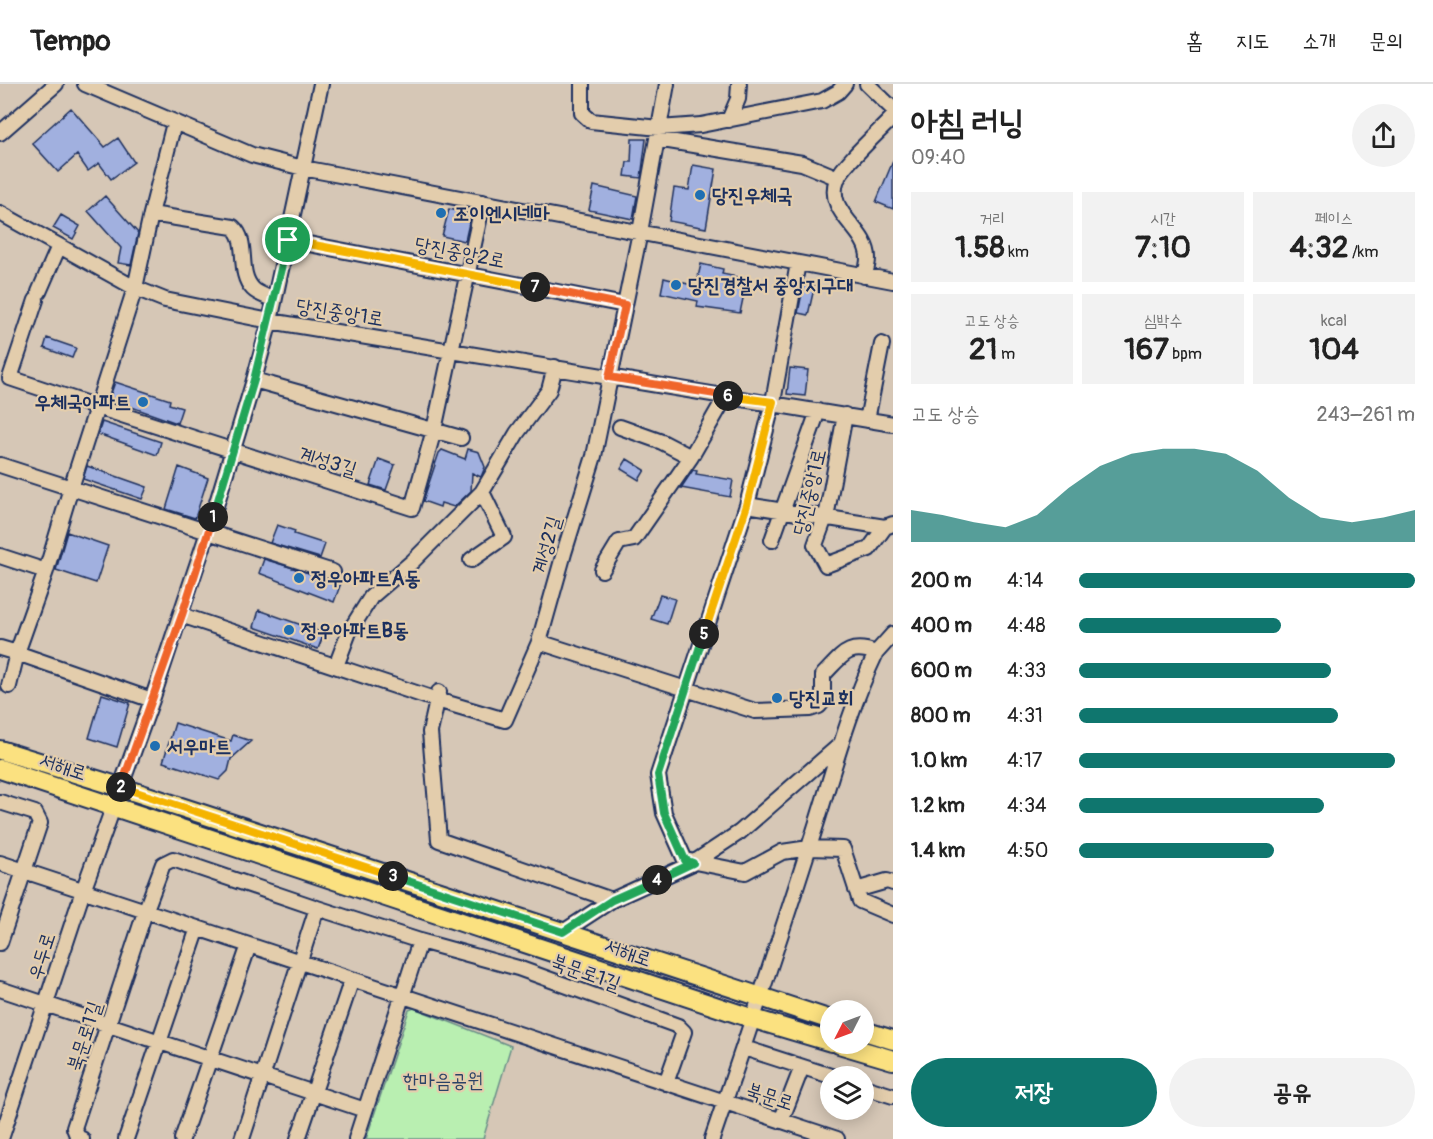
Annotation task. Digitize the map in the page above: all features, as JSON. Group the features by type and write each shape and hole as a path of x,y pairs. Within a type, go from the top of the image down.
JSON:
{"main road":[{"name":"서해로","path":"0,750 120,787 820,1016"},
{"name":"서해로","path":"0,769 754,1019 820,1039"},
{"path":"874,1034 893,1040"},
{"path":"873,1054 893,1060"}],"street":[{"path":"0,133 56,84"},
{"path":"85,84 252,155 303,168 893,281"},
{"path":"120,787 182,615 254,380 270,321 321,84"},
{"path":"582,84 582,113 591,121 802,163 838,178"},
{"path":"609,377 640,232 667,84"},
{"path":"729,120 738,99 739,84"},
{"path":"658,134 822,101 838,92 845,84"},
{"path":"867,84 893,109"},
{"path":"864,276 868,257 866,248 835,199 838,178 893,117"},
{"path":"9,686 17,653 46,571 135,288 174,123"},
{"path":"435,430 450,349 483,202"},
{"name":"당진중앙1로","path":"0,213 135,288 165,300 270,321 773,402 893,424"},
{"path":"151,214 233,227 239,232 246,279 254,290 274,300"},
{"name":"당진중앙2로","path":"288,240 625,305"},
{"name":"계성3길","path":"59,246 37,296 10,378 232,452 411,508 435,430"},
{"path":"798,262 773,402 747,505 658,775 664,813 685,860 745,872 782,852 809,848 843,849 860,901 893,915"},
{"path":"867,420 882,344"},
{"path":"336,666 349,632 371,597 414,561 482,492 517,433 549,390 555,366"},
{"name":"계성2길","path":"438,696 505,720 539,642 594,456 609,377"},
{"path":"254,380 461,438"},
{"path":"602,570 619,542 634,538 691,457 726,396"},
{"name":"당진중앙1로","path":"772,540 818,411"},
{"name":"당진중앙1로","path":"845,415 826,516 815,545 826,565 869,549 889,526"},
{"path":"620,427 662,442 691,457"},
{"path":"0,465 333,572"},
{"path":"471,560 504,537 482,492"},
{"name":"당진중앙1로","path":"747,505 782,512"},
{"path":"782,512 889,526"},
{"path":"0,556 46,571"},
{"path":"182,615 336,666 438,696 430,732 439,840 612,900"},
{"path":"744,1047 841,744 864,680 876,653 893,634"},
{"path":"539,642 755,711 810,709 819,706 823,701 823,675 847,651 861,647 876,653"},
{"path":"0,648 152,700"},
{"path":"563,932 612,900 693,863 740,832 841,744"},
{"name":"우두로","path":"1,1139 4,1113 45,1005 120,787"},
{"path":"0,802 35,813 40,823 0,943"},
{"name":"북문로1길","path":"80,1138 74,1128 146,911 163,864 173,859 420,941 550,979 678,1026 684,1032 666,1083"},
{"path":"0,863 404,994 725,1102"},
{"path":"856,890 887,881 893,883"},
{"path":"242,1139 317,908"},
{"path":"126,1139 198,928"},
{"path":"356,1139 420,941"},
{"path":"182,1139 249,945"},
{"path":"298,1139 352,979"},
{"path":"0,989 365,1110"},
{"name":"북문로","path":"712,1139 744,1047 820,1073"},
{"path":"781,1121 802,1067"},
{"path":"874,1090 893,1096"},
{"name":"북문로","path":"725,1102 837,1139"}],"green space":[{"name":"한마음공원","path":"414,1008 511,1046 483,1139 366,1139 409,1010"}],"building":[{"path":"71,108 105,147 118,138 134,162 111,179 99,163 88,171 77,155 58,172 32,143"},
{"path":"632,139 646,139 641,178 625,176 627,162 631,162"},
{"path":"893,161 893,209 876,202"},
{"path":"693,165 716,169 706,228 669,221 674,188 689,190"},
{"path":"594,186 637,196 633,219 589,210"},
{"path":"105,196 138,233 131,265 118,263 121,248 88,211"},
{"path":"449,209 471,214 465,241 442,236"},
{"path":"61,215 80,226 73,239 53,228"},
{"path":"701,264 723,269 722,274 747,279 740,313 697,307 698,301 661,293 664,278 696,286"},
{"path":"804,283 815,284 808,315 798,313"},
{"path":"47,338 76,348 72,358 44,348"},
{"path":"790,368 808,370 805,396 787,394"},
{"name":"우체국아파트","path":"115,382 170,400 169,404 182,408 177,423 109,399"},
{"path":"102,422 161,442 157,455 98,434"},
{"path":"468,449 479,452 485,467 481,477 472,473 471,491 454,507 441,503 440,507 423,501 439,453 442,450 465,459"},
{"path":"379,459 395,465 386,490 370,485"},
{"path":"627,459 645,470 639,480 621,469"},
{"path":"87,466 147,487 142,499 83,479"},
{"path":"179,467 208,478 195,518 166,509"},
{"path":"693,470 697,471 696,474 733,480 730,497 681,488"},
{"path":"277,525 295,531 294,534 325,544 320,558 270,543"},
{"path":"67,532 108,546 96,583 56,570"},
{"name":"정우아파트A동","path":"264,559 341,583 334,602 259,573"},
{"path":"660,595 675,599 667,624 651,619"},
{"name":"정우아파트B동","path":"259,610 324,633 318,649 254,627"},
{"path":"102,694 130,703 117,747 89,738"},
{"path":"175,723 231,741 233,735 251,741 231,759 228,771 219,780 163,762"}],"place":[{"name":"당진우체국","path":"700,195"},
{"name":"조이엔시네마","path":"441,213"},
{"name":"당진경찰서 중앙지구대","path":"676,285"},
{"name":"우체국아파트","path":"143,402"},
{"name":"정우아파트A동","path":"299,578"},
{"name":"정우아파트B동","path":"289,630"},
{"name":"당진교회","path":"777,698"},
{"name":"서우마트","path":"155,746"}],"route":[{"path":"288,240 625,305 609,377 773,402 747,505 658,775 664,813 685,860 693,863 612,900 563,932 120,787 182,615 208,532 254,380 288,240"}]}
